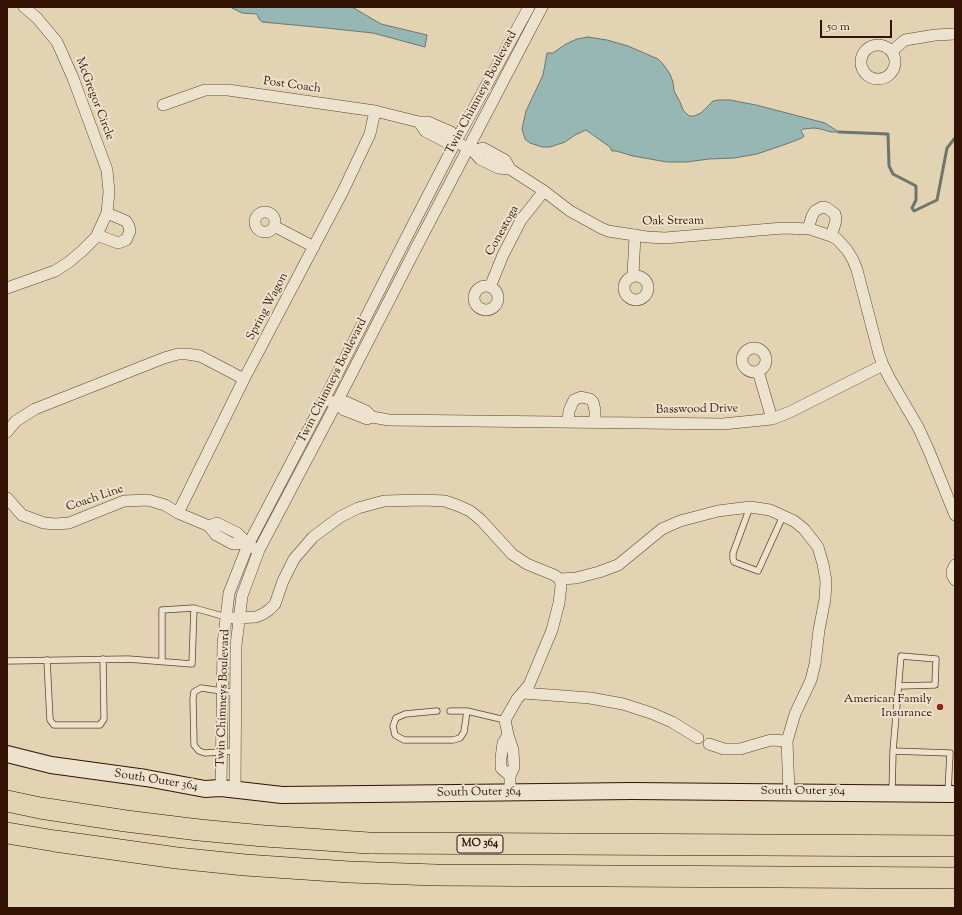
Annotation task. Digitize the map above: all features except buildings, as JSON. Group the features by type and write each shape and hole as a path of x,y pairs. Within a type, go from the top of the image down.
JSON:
{"highway":[{"name":"MO 364","path":"7,801 40,808 126,821 199,830 272,837 368,843 955,846"},
{"path":"7,833 176,858 245,866 349,872 444,875 955,878"}],"street":[{"name":"McGregor Circle","path":"7,288 55,271 69,262 96,237 107,213 107,170 74,78 57,42 37,18 24,7"},
{"name":"Twin Chimneys Boulevard","path":"228,789 221,753 223,644 229,593 246,544 324,398 455,140 529,7"},
{"name":"Twin Chimneys Boulevard","path":"228,789 235,751 236,645 242,596 259,550 338,404 416,248 471,149 542,7"},
{"path":"892,51 905,40 935,35 955,34"},
{"name":"Post Coach","path":"163,105 205,90 228,90 375,111 419,122 425,131 448,143 455,140"},
{"name":"Spring Wagon","path":"178,512 244,378 343,191 370,134 375,111"},
{"name":"Oak Stream","path":"455,140 471,149 483,148 505,160 510,169 544,191 570,211 608,231 647,237 665,238 783,228 808,229 837,239 847,250 857,270 883,365 918,427 955,515"},
{"name":"Conestoga","path":"490,287 502,255 521,220 544,191"},
{"path":"808,229 815,211 822,207 827,208 835,214 836,219 831,236"},
{"path":"97,235 118,243 126,240 130,232 129,226 126,222 107,213"},
{"path":"274,226 314,247"},
{"path":"633,276 635,235"},
{"path":"7,432 16,421 35,409 164,358 178,354 200,356 244,378"},
{"name":"Basswood Drive","path":"324,398 338,404 344,410 367,419 372,417 389,420 723,424 772,419 790,412 883,365"},
{"path":"758,371 772,419"},
{"path":"568,422 569,411 574,400 581,397 590,399 593,402 595,422"},
{"name":"Coach Line","path":"7,498 22,515 44,523 55,524 69,523 124,501 148,500 165,505 209,526 217,523 237,533 246,544"},
{"path":"226,617 256,617 269,610 275,604 283,581 294,559 313,537 340,517 358,508 384,501 445,501 459,506 470,511 481,520 512,554 527,564 560,579 576,578 618,565 662,529 680,521 718,511 750,507 770,510 794,522 804,529 818,547 826,581 825,599 814,669 811,680 795,714 787,741 789,792"},
{"path":"246,544 259,550"},
{"path":"955,565 952,570 952,575 955,580"},
{"path":"510,793 510,776 501,768 503,744 508,735 505,720 517,699 529,685 552,630 559,603 561,586 560,579"},
{"path":"523,693 590,698 623,704 651,713 672,722 698,738"},
{"path":"709,744 724,749 740,749 771,740 787,741"},
{"name":"South Outer 364","path":"7,754 51,765 146,778 205,789 228,789 282,795 632,791 952,794"}],"lane":[{"path":"750,507 733,553 733,559 734,562 758,571 783,516"},
{"path":"7,661 128,659 192,664 194,608"},
{"path":"162,661 162,610 194,608 226,617"},
{"path":"892,793 893,751 901,656 936,659 935,685 899,686"},
{"path":"48,660 50,720 54,725 100,725 104,719 103,659"},
{"path":"235,692 201,688 194,692 193,699 194,745 205,753 235,751"},
{"path":"437,711 405,714 396,718 393,726 395,735 404,740 453,740 460,738 464,732 467,712"},
{"path":"450,711 467,712 505,720"},
{"path":"893,751 950,753 952,794"}],"water":[{"path":"230,7 352,7 381,24 427,35 425,47 373,33 262,22 257,14 242,13"},
{"path":"588,37 607,40 628,46 658,59 670,74 674,91 683,110 689,116 694,116 701,113 713,101 730,100 756,105 825,123 839,132 831,132 814,128 803,129 801,131 804,136 802,138 757,154 734,158 687,162 667,162 612,151 610,147 586,130 565,142 550,147 542,147 530,143 525,139 522,129 526,111 543,75 547,53 553,53 566,44 577,39"}],"waterway":[{"path":"839,132 888,134 889,166 893,174 916,186 916,200 912,208 914,211 937,200 947,148 955,138"}],"place":[{"name":"American Family Insurance","path":"940,707"}]}
